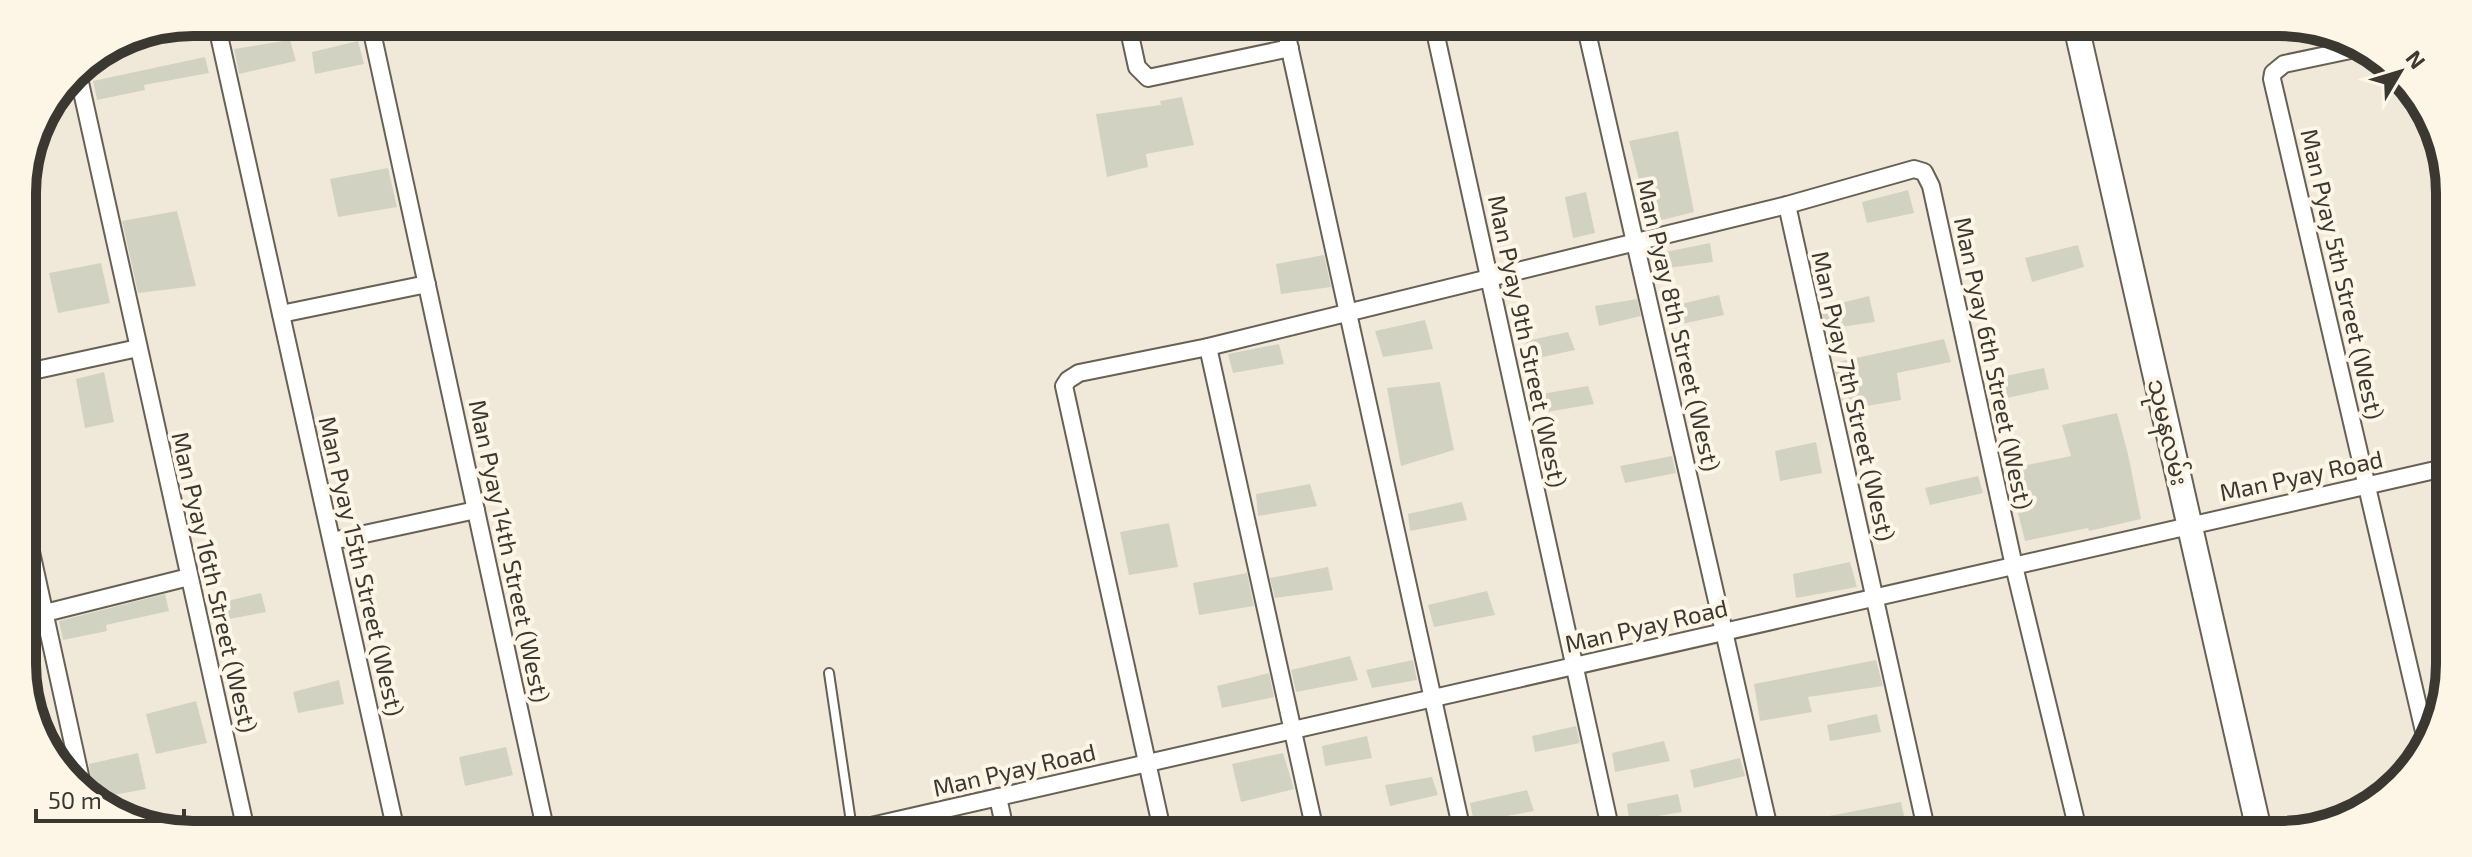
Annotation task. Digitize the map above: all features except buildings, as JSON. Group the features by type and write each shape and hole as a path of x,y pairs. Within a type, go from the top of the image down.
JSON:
{"street":[{"name":"Man Pyay 15th Street (West)","path":"219,36 394,821"},
{"name":"Man Pyay 14th Street (West)","path":"373,36 543,821"},
{"path":"1130,36 1137,67 1148,78 1290,48"},
{"path":"1287,36 1460,821"},
{"name":"Man Pyay 9th Street (West)","path":"1436,36 1609,821"},
{"name":"Man Pyay 8th Street (West)","path":"1588,36 1767,821"},
{"name":"သုမနလမ်း","path":"2078,36 2257,821"},
{"name":"Man Pyay 5th Street (West)","path":"2345,51 2284,64 2273,73 2423,726"},
{"name":"Man Pyay 16th Street (West)","path":"80,84 244,821"},
{"name":"Man Pyay 6th Street (West)","path":"1787,205 1914,169 1924,172 1931,186 2014,566 2076,821"},
{"path":"1160,821 1064,386 1068,380 1079,373 1208,347 1787,205"},
{"name":"Man Pyay 7th Street (West)","path":"1787,205 1924,821"},
{"path":"281,314 427,284"},
{"path":"1208,347 1313,821"},
{"path":"36,370 138,348"},
{"name":"Man Pyay Road","path":"893,821 2436,470"},
{"path":"332,541 476,510"},
{"path":"36,573 79,772"},
{"path":"45,613 189,577"},
{"path":"998,797 1003,821"}],"lane":[{"path":"829,673 851,821"}]}
